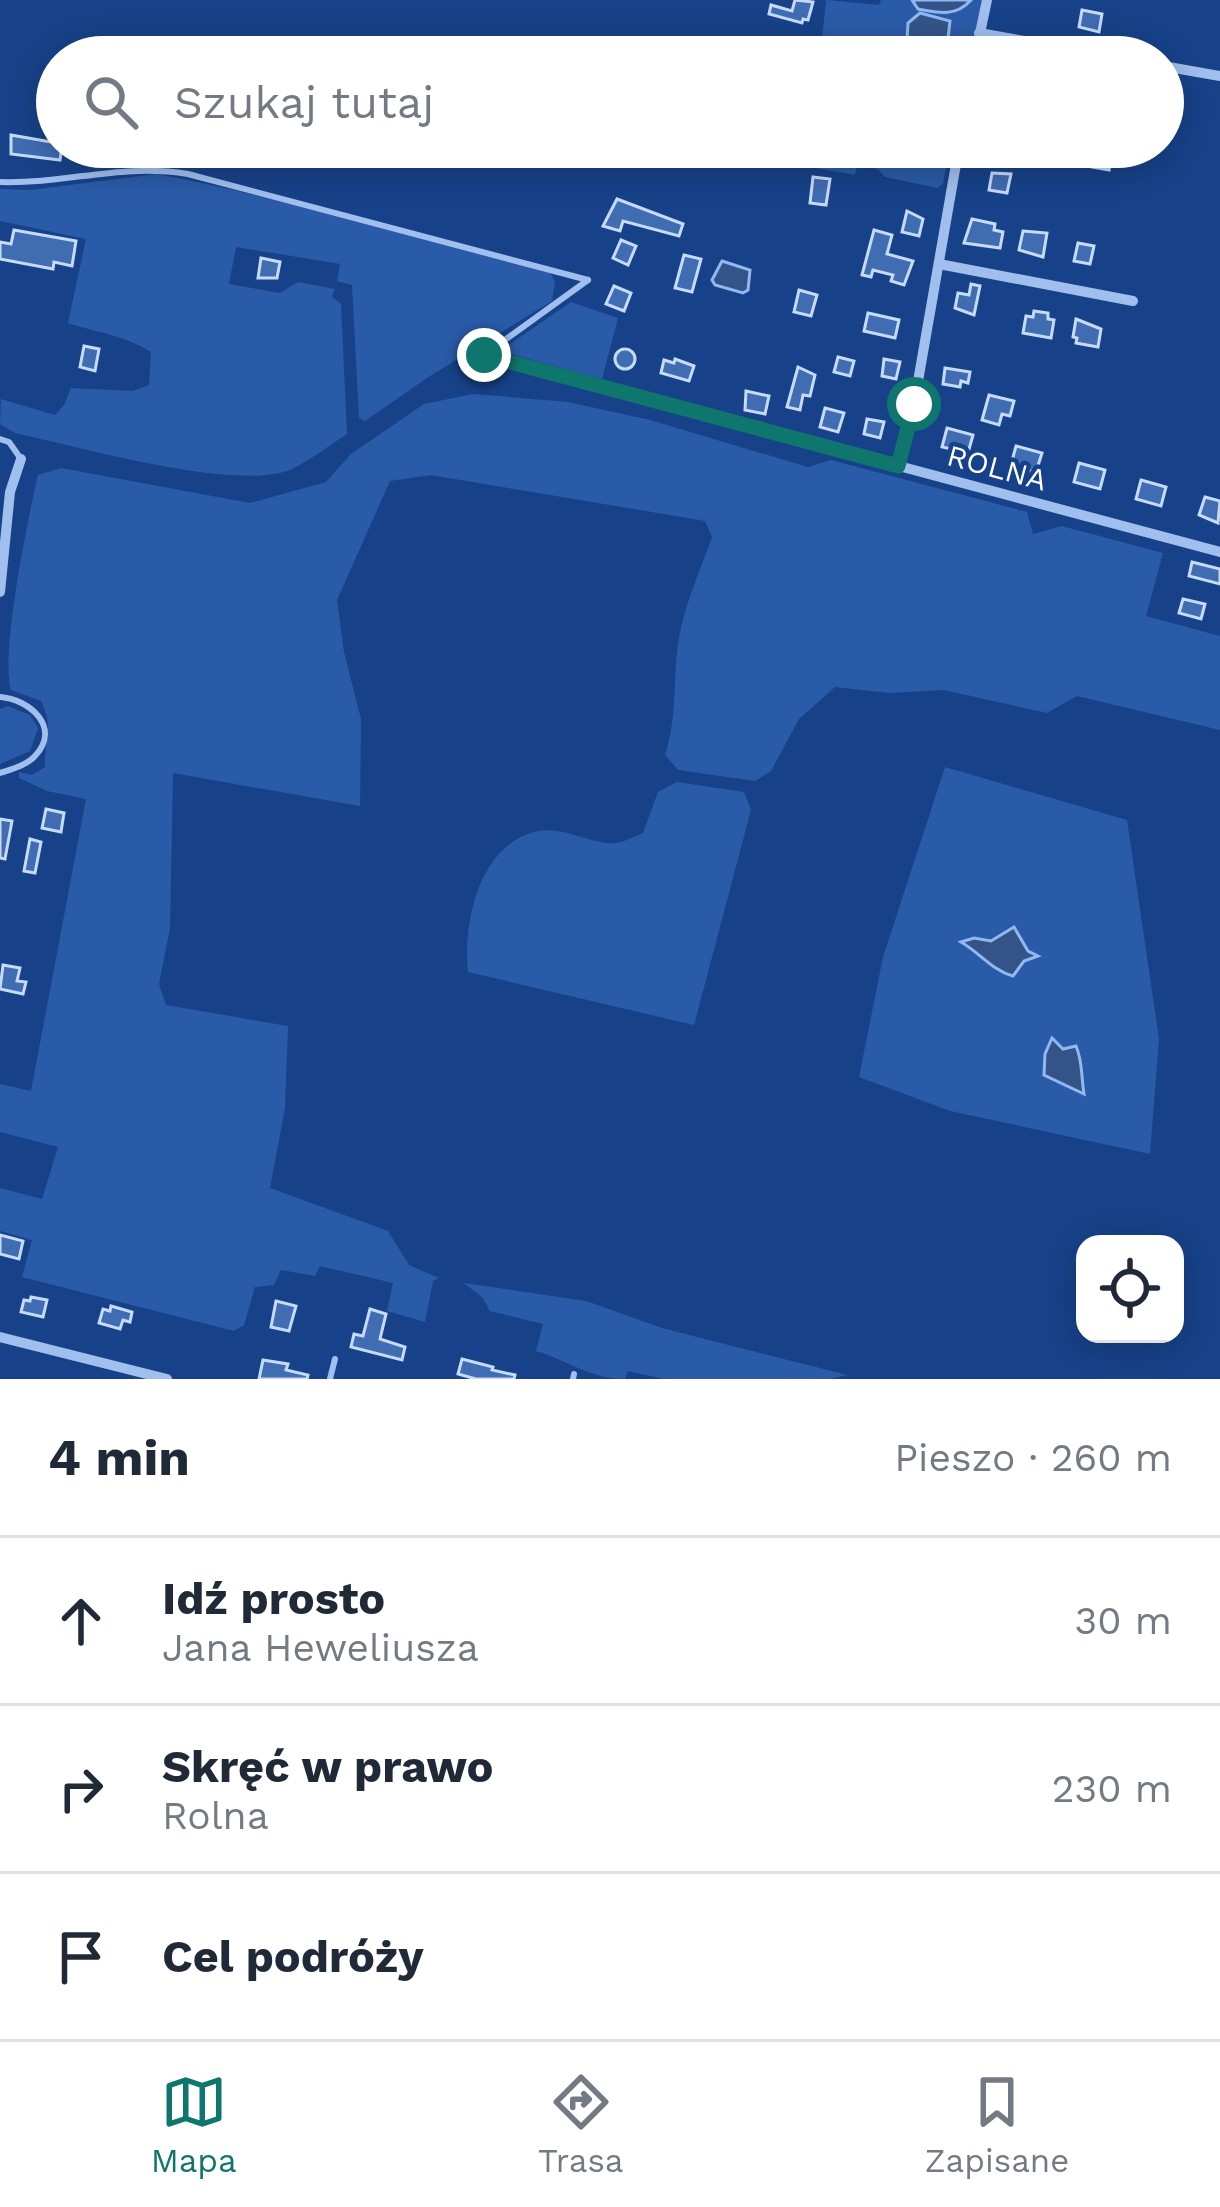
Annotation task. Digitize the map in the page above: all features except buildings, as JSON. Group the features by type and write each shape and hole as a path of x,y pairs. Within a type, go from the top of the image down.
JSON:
{"street":[{"path":"978,36 987,0"},
{"path":"979,33 996,36"},
{"path":"1184,70 1220,76"},
{"path":"898,466 955,168"},
{"path":"939,264 1133,301"},
{"name":"ROLNA","path":"484,355 1220,552"},
{"path":"0,592 10,492 21,459"},
{"path":"0,1337 167,1379"}],"lane":[{"path":"0,182 62,181 136,168 188,174 588,280 484,355"},
{"path":"0,439 9,442 21,459"},
{"path":"0,697 17,698 37,711 45,730 32,761 0,773"},
{"path":"330,1379 335,1359"}],"shaded area":[{"path":"826,0 879,5 881,0 912,0 919,9 965,7 971,0 982,0 976,36 822,36"},
{"path":"912,0 971,0 959,9 940,12 918,9"},
{"path":"920,13 950,21 948,36 907,36 908,23"},
{"path":"816,168 856,168 855,175"},
{"path":"873,168 946,168 943,184 937,188 885,177"},
{"path":"156,174 549,271 555,282 552,301 365,421 359,418 352,285 337,281 340,264 236,247 229,284 280,293 298,282 335,289 332,297 341,304 347,434 292,469 235,475 156,465 15,433 0,424 1,399 55,415 71,388 133,391 149,385 151,352 68,323 86,239 0,221 0,189 30,190"},
{"path":"722,261 750,270 748,290 743,293 715,285 712,280"},
{"path":"571,302 618,318 602,379 500,351"},
{"path":"473,394 568,402 650,420 808,467 831,460 1027,512 1033,534 1062,526 1163,553 1146,616 1220,636 1220,730 1077,696 1047,713 944,690 890,693 835,687 799,719 771,771 755,781 678,770 665,755 680,630 712,537 705,521 431,475 390,481 337,600 361,719 360,806 173,773 170,928 159,984 166,1005 288,1026 285,1108 270,1188 388,1231 409,1265 439,1278 433,1281 425,1322 387,1311 393,1283 320,1266 315,1276 281,1270 274,1285 255,1287 244,1325 234,1331 22,1277 32,1240 0,1231 0,1188 42,1199 58,1147 0,1132 0,1084 31,1091 86,799 47,791 19,778 19,772 32,775 45,767 48,735 41,701 11,690 9,672 17,585 38,475 61,468 250,503 326,482 351,454 424,404"},
{"path":"8,706 30,715 38,728 30,751 0,764 0,709"},
{"path":"945,767 1127,820 1159,1039 1150,1154 950,1111 859,1077 883,957","holes":["1014,928 1028,951 998,972 981,953 962,943 974,938 991,941","1053,1039 1063,1049 1083,1093 1044,1075"]},
{"path":"677,782 744,792 751,810 694,1025 468,972 472,911 487,870 499,853 515,840 544,830 606,843 626,840 643,833 658,792"},
{"path":"1014,927 1028,951 1038,956 1024,961 1013,976 961,942 991,941"},
{"path":"1052,1038 1063,1049 1076,1046 1084,1094 1044,1075"},
{"path":"464,1283 586,1301 662,1328 847,1375 830,1379 664,1379 628,1371 625,1379 601,1376 536,1351 543,1324 490,1311 482,1297"}],"route":[{"path":"484,355 898,466 914,404"}]}
